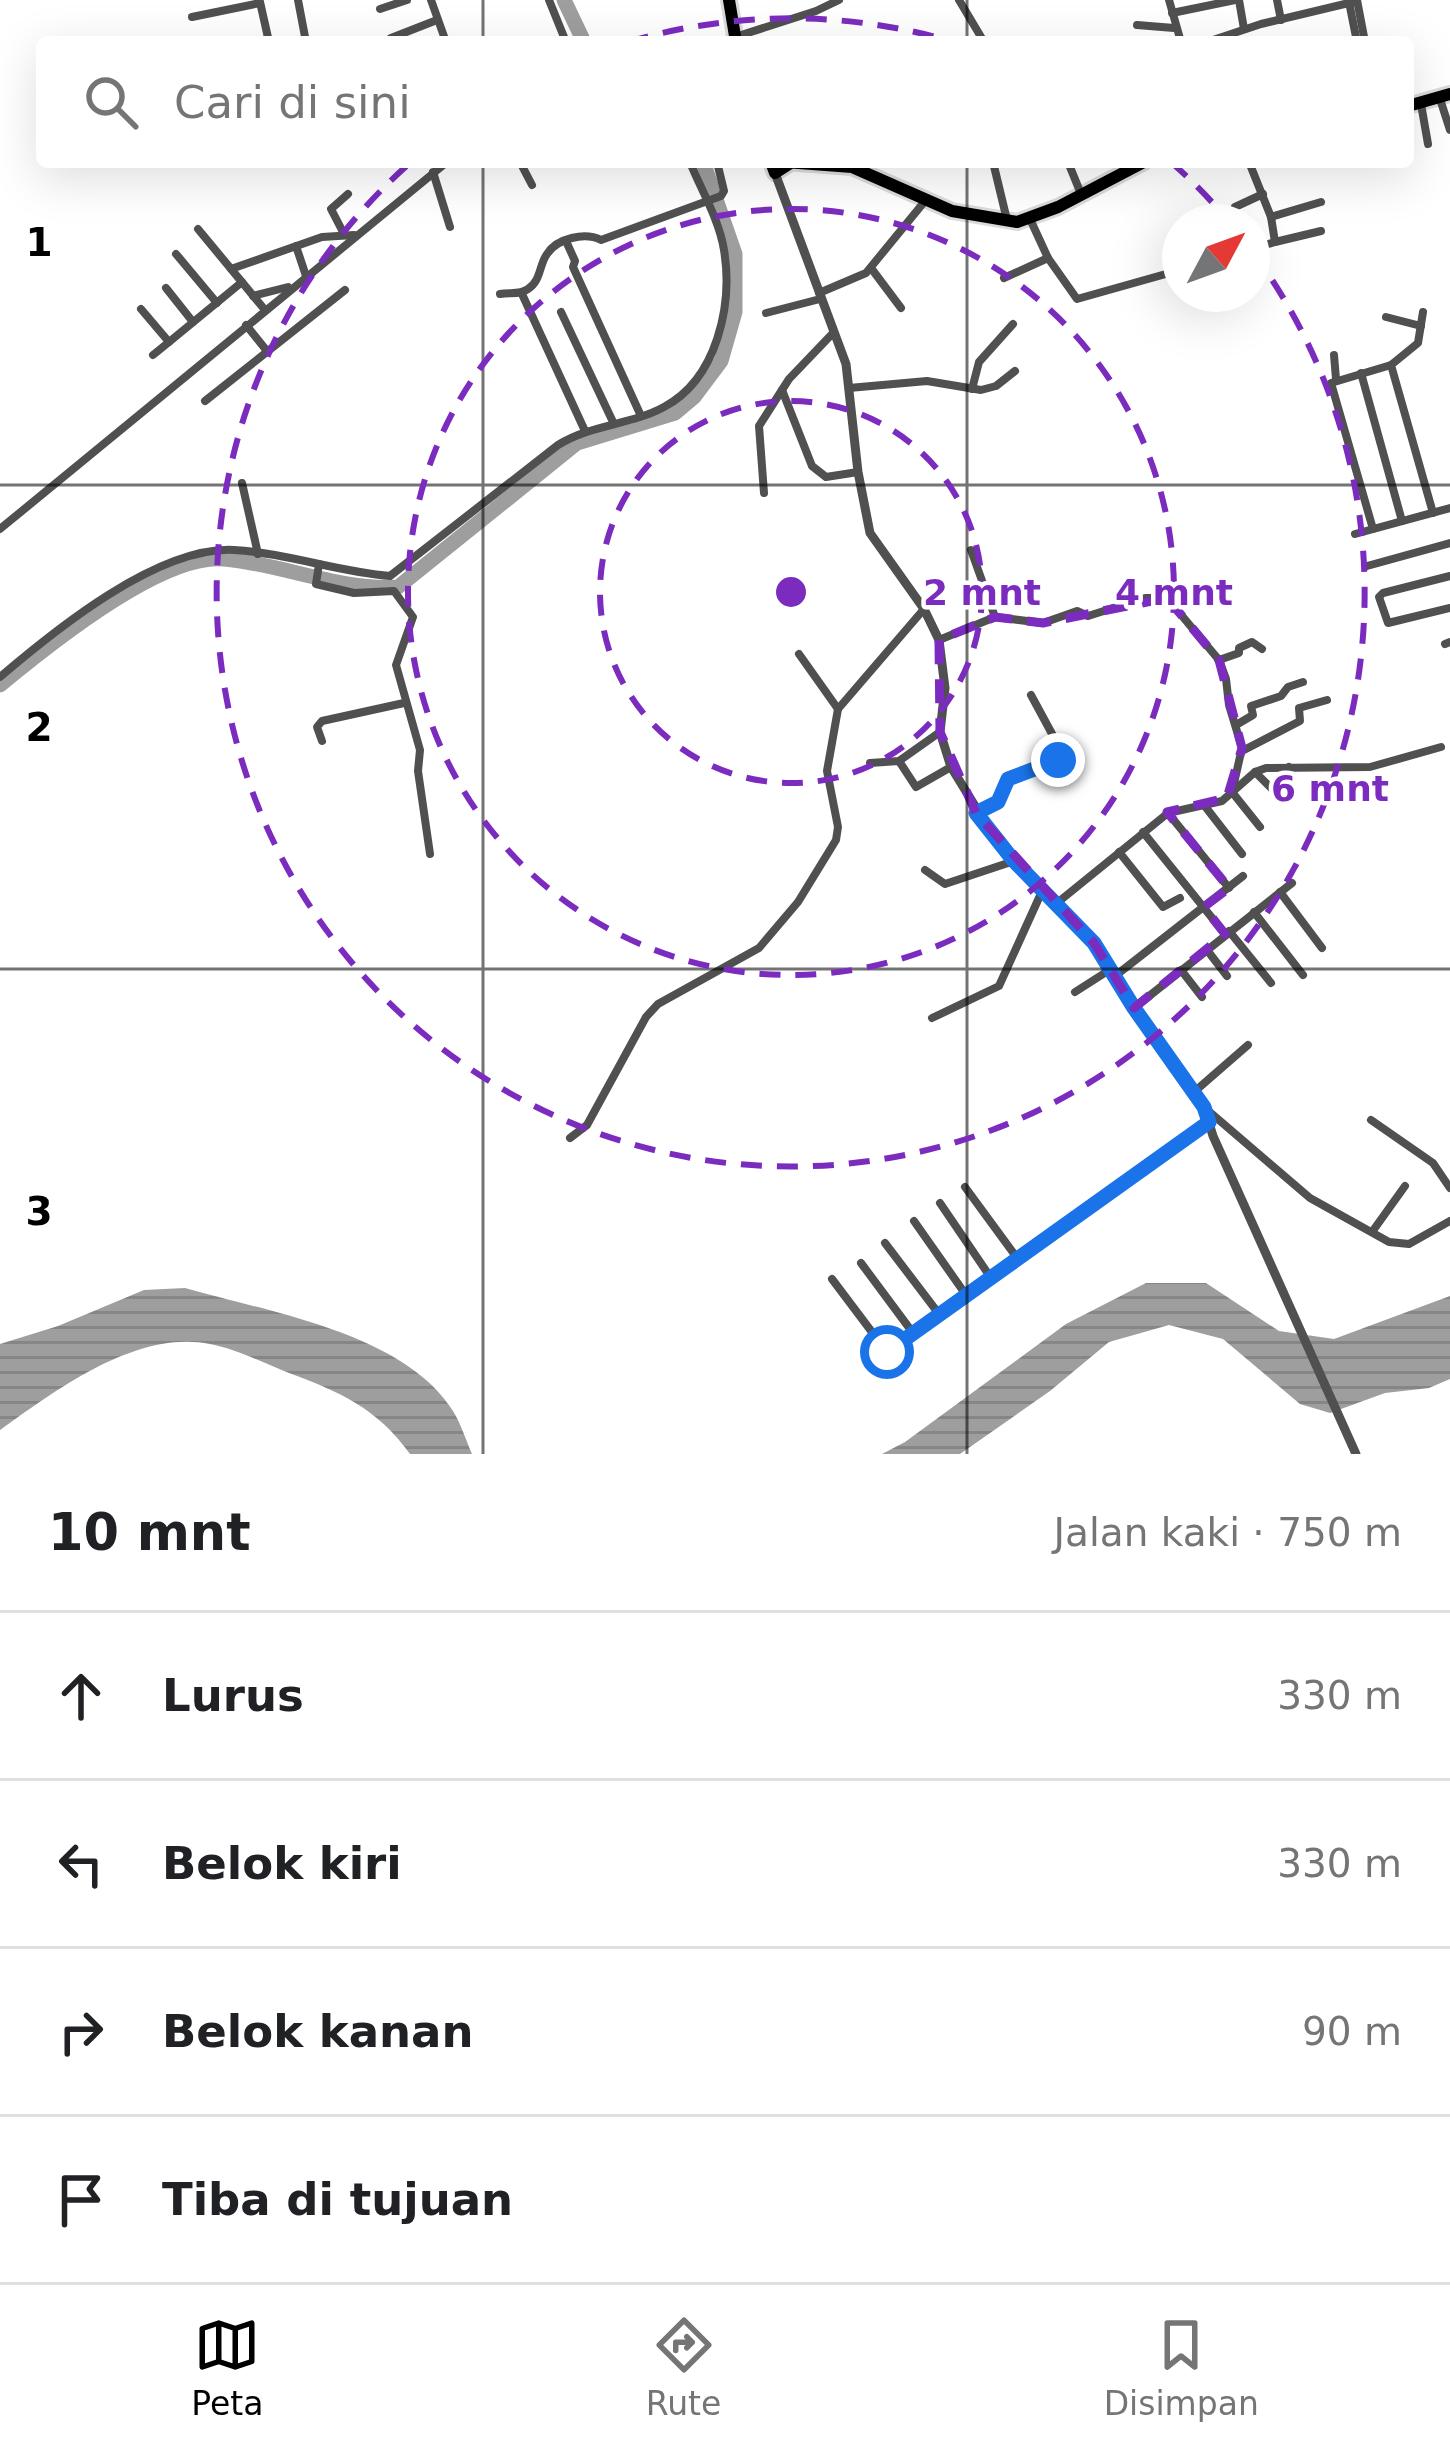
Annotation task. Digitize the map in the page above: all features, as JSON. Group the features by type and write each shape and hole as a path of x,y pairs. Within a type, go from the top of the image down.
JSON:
{"main road":[{"path":"729,0 735,36"},
{"path":"1414,105 1445,96"},
{"path":"854,168 925,201 1007,222 1030,219 1133,168"}],"street":[{"path":"298,0 305,36"},
{"path":"380,9 407,0"},
{"path":"431,0 444,36"},
{"path":"549,0 564,36"},
{"path":"745,36 838,0"},
{"path":"959,0 980,36"},
{"path":"1169,0 1178,36"},
{"path":"1172,14 1237,0 1244,29"},
{"path":"1277,0 1281,20"},
{"path":"1312,0 1314,13"},
{"path":"1224,36 1353,1 1360,36"},
{"path":"192,17 260,2 267,36"},
{"path":"396,36 437,20"},
{"path":"1137,25 1175,28"},
{"path":"1445,96 1450,130"},
{"path":"1414,105 1428,144"},
{"path":"0,529 439,168"},
{"path":"523,168 532,185"},
{"path":"0,676 56,630 141,578 214,552 258,554 390,576 542,456 585,431 641,416 689,390 716,346 726,266 713,199 694,168"},
{"path":"500,294 522,294 533,286 550,250 566,241 590,234 601,239 713,199 724,191 718,168"},
{"path":"781,168 849,388 870,533 924,609 939,640 945,688 940,732 951,767 976,813 1014,861 1094,943 1204,1107 1356,1454"},
{"path":"994,168 1007,222"},
{"path":"1071,168 1082,195"},
{"path":"1252,168 1271,217 1275,242"},
{"path":"433,172 451,227"},
{"path":"344,234 332,208 348,194"},
{"path":"1240,204 1263,194"},
{"path":"766,313 855,280 871,268 925,201"},
{"path":"1271,217 1322,202"},
{"path":"1030,219 1048,258 1077,299 1162,275"},
{"path":"198,230 265,310"},
{"path":"1270,243 1321,231"},
{"path":"231,269 296,246 356,235"},
{"path":"566,241 573,267 641,416"},
{"path":"296,246 306,277"},
{"path":"176,254 217,303"},
{"path":"1004,278 1048,258"},
{"path":"871,268 901,308"},
{"path":"153,355 242,282"},
{"path":"253,296 295,285"},
{"path":"166,288 194,322"},
{"path":"205,401 345,290"},
{"path":"522,294 585,431"},
{"path":"141,309 169,342"},
{"path":"561,312 613,422"},
{"path":"1373,529 1331,385 1391,365 1418,343 1423,312"},
{"path":"1386,317 1421,326"},
{"path":"972,388 979,362 1013,324"},
{"path":"246,325 267,351"},
{"path":"764,493 757,435 782,390 834,332"},
{"path":"1334,355 1336,380"},
{"path":"1391,365 1433,513"},
{"path":"849,388 926,381 989,389 1015,371"},
{"path":"1361,373 1402,521"},
{"path":"782,390 813,468 826,477 858,472"},
{"path":"242,483 258,554"},
{"path":"1355,534 1450,508"},
{"path":"1367,566 1450,543"},
{"path":"971,550 995,617"},
{"path":"318,567 315,583 354,593 394,591 409,607 412,622 396,665 420,750 418,771 430,854"},
{"path":"1450,576 1378,597 1388,623 1450,608"},
{"path":"939,640 995,617 1043,623 1077,611 1088,616 1156,596 1167,598 1219,660 1241,751 1232,793"},
{"path":"570,1138 587,1125 658,1004 770,939 831,850 838,827 826,771 838,709 924,609"},
{"path":"1219,660 1239,653 1252,641 1262,649"},
{"path":"800,654 838,709"},
{"path":"1236,725 1253,716 1251,706 1303,682"},
{"path":"976,813 998,802 1008,779 1064,756 1031,695"},
{"path":"1241,751 1300,721 1299,708 1327,700"},
{"path":"322,741 317,727 322,721 404,703"},
{"path":"870,763 899,761 940,732"},
{"path":"1057,903 1168,813 1222,801 1255,772 1370,767 1441,747"},
{"path":"899,761 916,787 951,767"},
{"path":"1255,772 1274,791 1288,767"},
{"path":"1232,793 1260,827"},
{"path":"1204,805 1242,854"},
{"path":"1168,813 1229,888"},
{"path":"1143,832 1271,983"},
{"path":"1119,852 1163,907 1180,898"},
{"path":"925,870 945,884 1014,861"},
{"path":"1075,992 1113,972 1244,876"},
{"path":"1134,1008 1292,883"},
{"path":"932,1018 999,986 1043,890"},
{"path":"1280,892 1322,948"},
{"path":"1254,913 1304,975"},
{"path":"1207,950 1227,976"},
{"path":"1181,970 1202,997"},
{"path":"1194,1092 1248,1045"},
{"path":"1204,1107 1310,1198 1400,1245 1450,1221"},
{"path":"1371,1120 1433,1163 1450,1188"},
{"path":"832,1279 887,1352 1209,1122"},
{"path":"965,1186 1017,1258"},
{"path":"1372,1232 1405,1186"},
{"path":"940,1203 991,1278"},
{"path":"914,1222 966,1295"},
{"path":"884,1243 939,1314"},
{"path":"861,1263 913,1333"}],"highlighted area":[{"path":"1167,598 1219,660 1242,748 1227,798 1167,812 1229,888 1204,907 1225,934 1134,1008 1094,943 976,813 940,732 939,640 995,617 1043,623"}],"shaded area":[{"path":"1146,1283 1206,1283 1279,1331 1334,1339 1450,1296 1450,1379 1429,1388 1385,1393 1330,1413 1300,1404 1223,1339 1169,1325 1109,1342 1050,1391 960,1454 882,1454 1066,1324"},
{"path":"185,1288 332,1329 402,1362 431,1384 453,1411 472,1454 410,1454 371,1413 341,1395 230,1349 182,1342 154,1345 99,1366 0,1430 0,1344 144,1290"}],"waterway":[{"path":"564,0 581,36"},
{"path":"0,685 106,605 198,561 224,559 354,585 398,587 577,443 675,413 694,397 721,361 735,312 735,254 705,168"}],"route":[{"path":"887,1352 1209,1122 1204,1107 1094,943 1014,861 976,813 998,802 1008,779 1058,760"}]}
